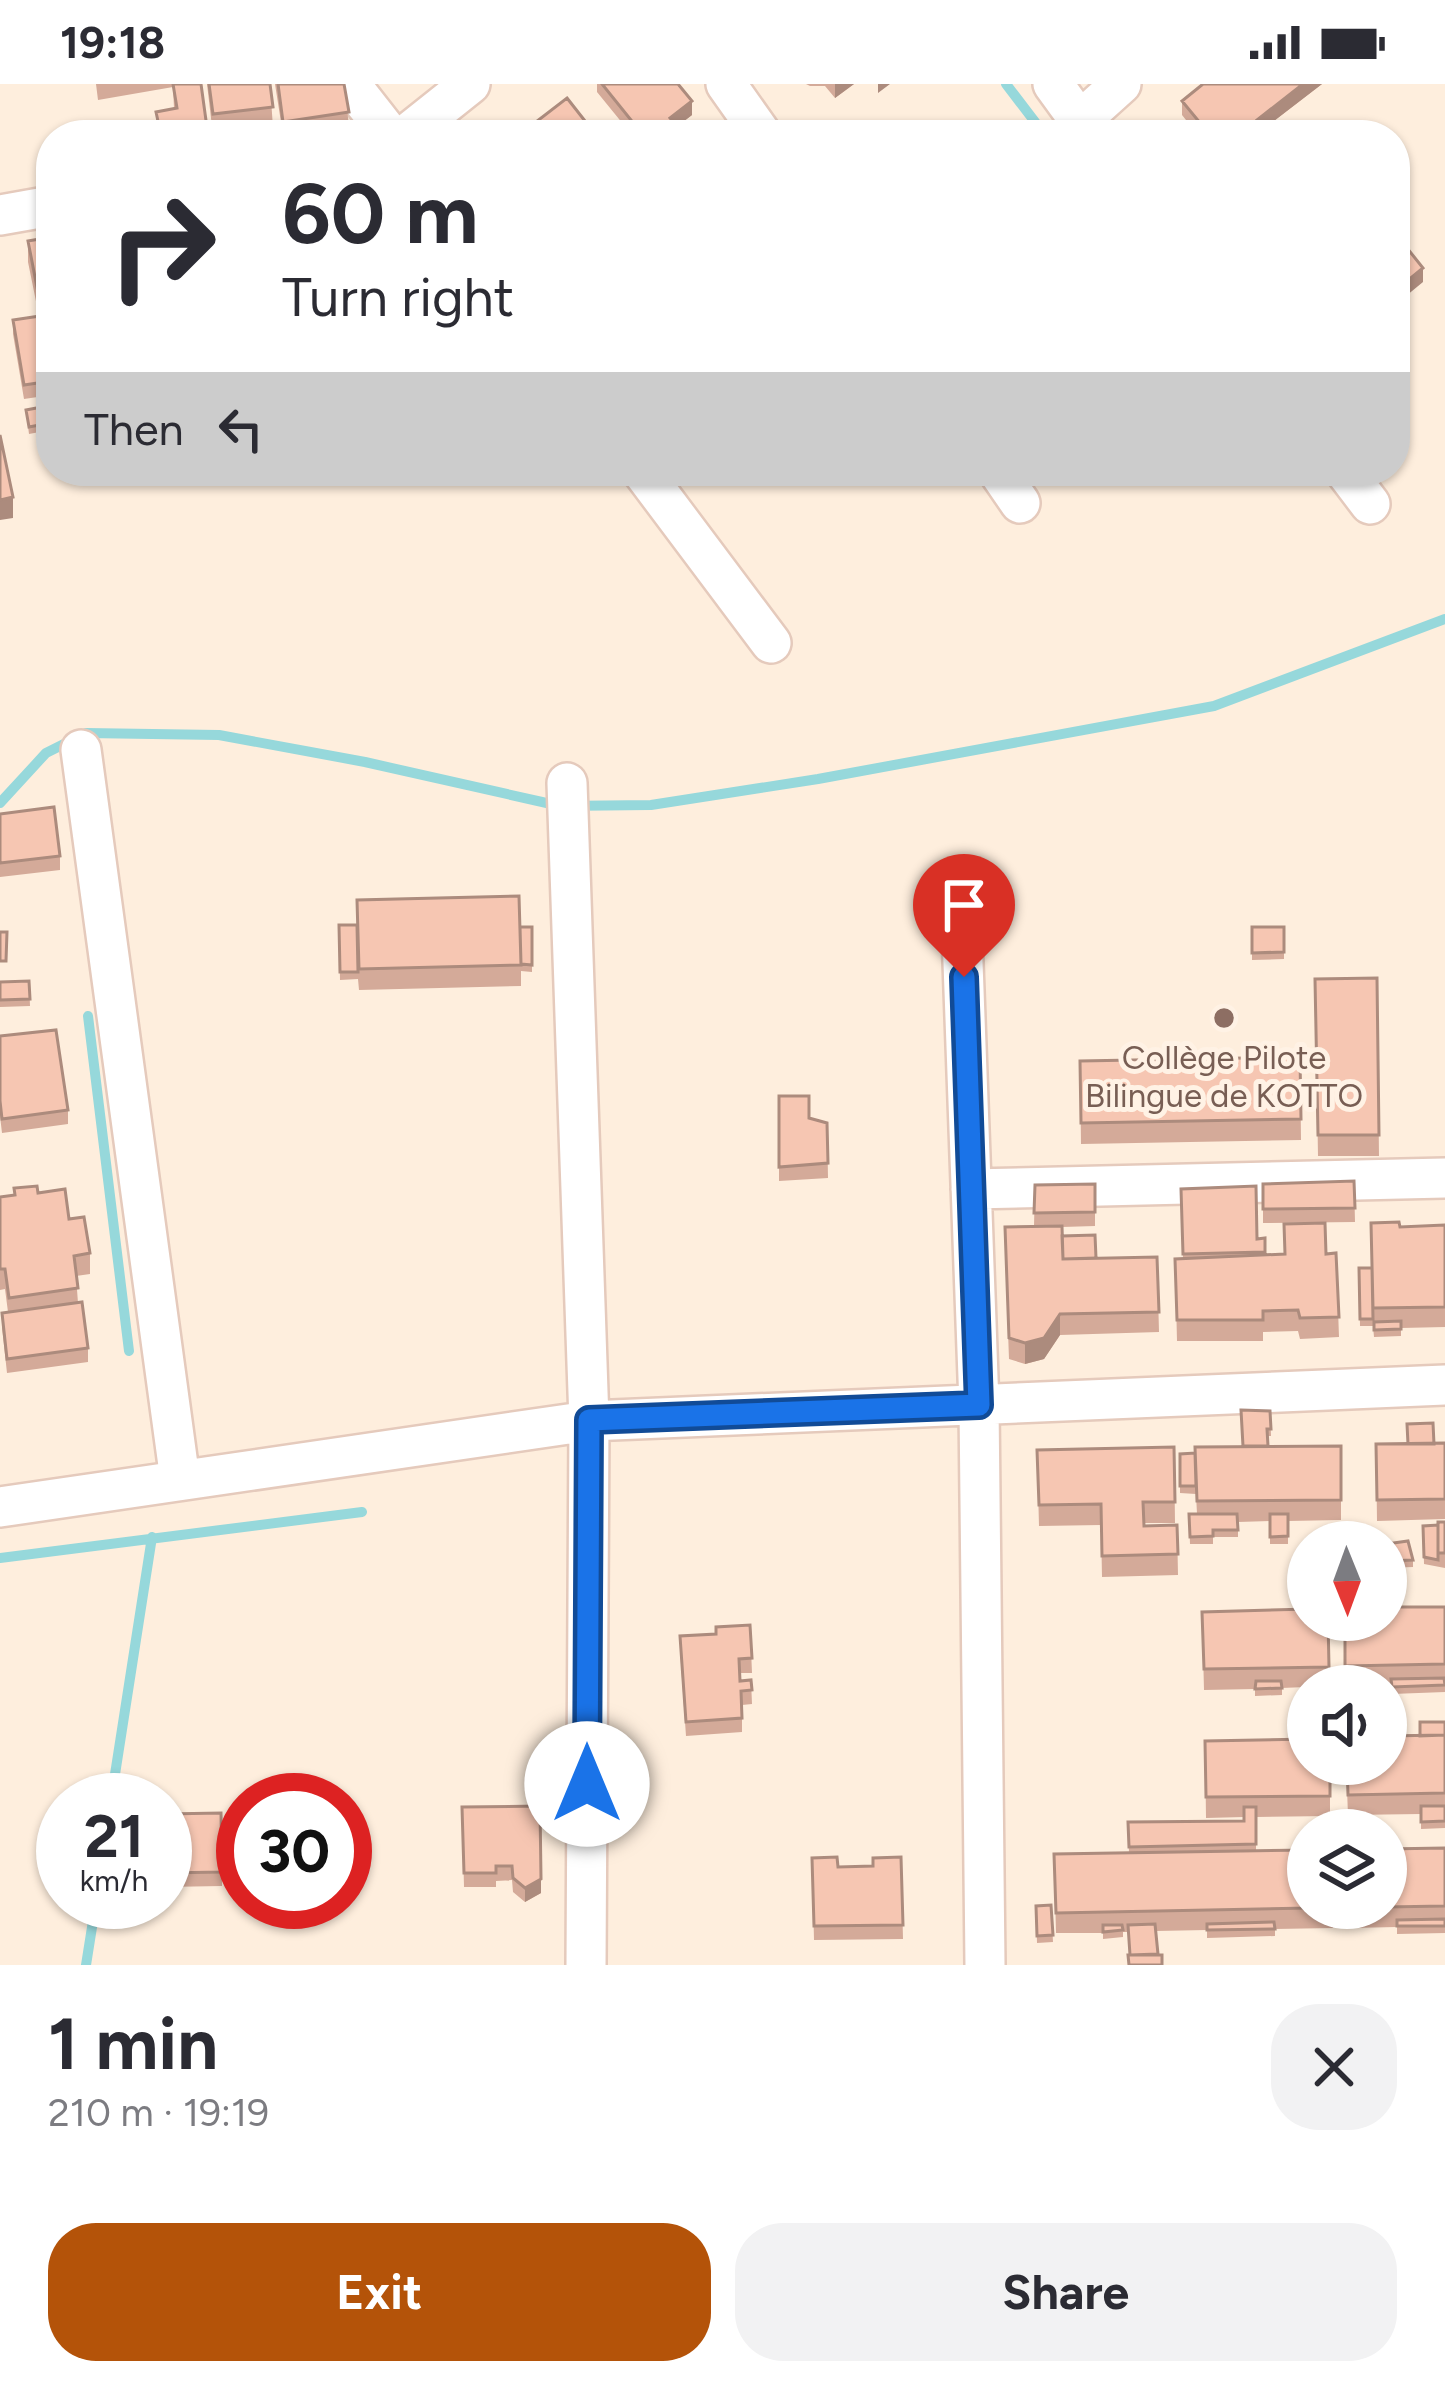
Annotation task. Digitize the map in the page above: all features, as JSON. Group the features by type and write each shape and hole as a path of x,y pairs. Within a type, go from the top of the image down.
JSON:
{"street":[{"path":"350,84 378,120"},
{"path":"425,120 470,84"},
{"path":"726,84 751,120"},
{"path":"1053,84 1079,120"},
{"path":"1092,120 1121,84"},
{"path":"0,215 36,209"},
{"path":"653,486 771,643"},
{"path":"1356,486 1370,504"},
{"path":"81,750 180,1480"},
{"path":"567,783 589,1420 586,1965"},
{"path":"962,934 979,1405 986,1965"},
{"path":"971,1190 1445,1178"},
{"path":"0,1507 589,1420 1445,1385"}],"building":[{"path":"173,84 201,84 206,120 158,120 156,112 177,108"},
{"path":"209,84 270,84 273,107 213,114"},
{"path":"278,84 344,84 349,112 283,120"},
{"path":"602,84 678,84 692,101 672,120 631,120"},
{"path":"1203,84 1303,84 1257,120 1198,120 1182,101"},
{"path":"567,98 584,120 538,120"},
{"path":"36,240 36,282 28,241"},
{"path":"1410,252 1423,268 1410,279"},
{"path":"36,317 36,383 24,385 13,320"},
{"path":"36,408 36,426 29,427 26,410"},
{"path":"0,435 13,497 0,500"},
{"path":"54,807 60,856 0,863 0,814"},
{"path":"519,896 521,965 359,969 357,900"},
{"path":"339,925 357,925 358,972 340,972"},
{"path":"520,927 532,927 532,965 521,964"},
{"path":"1252,927 1284,927 1284,952 1252,953"},
{"path":"0,932 7,932 6,961 0,961"},
{"path":"1377,978 1379,1135 1318,1135 1315,979"},
{"path":"29,981 30,999 0,1000 0,982"},
{"path":"56,1030 68,1110 2,1119 0,1036"},
{"path":"1300,1057 1301,1119 1081,1123 1080,1061"},
{"path":"779,1096 809,1096 809,1118 827,1123 828,1163 779,1167"},
{"path":"1354,1181 1355,1208 1263,1209 1263,1184"},
{"path":"1095,1184 1095,1212 1034,1213 1035,1185"},
{"path":"37,1186 38,1193 65,1189 69,1219 84,1217 90,1253 74,1256 78,1288 9,1298 5,1269 0,1269 0,1197 15,1195 14,1188"},
{"path":"1256,1186 1257,1239 1265,1238 1265,1252 1183,1254 1181,1189"},
{"path":"1399,1222 1400,1227 1445,1225 1445,1307 1373,1308 1371,1223"},
{"path":"1325,1223 1326,1254 1336,1253 1339,1317 1300,1318 1298,1310 1263,1311 1263,1320 1177,1320 1175,1259 1285,1254 1284,1224"},
{"path":"1062,1226 1063,1259 1157,1257 1159,1312 1060,1314 1044,1338 1025,1343 1009,1338 1005,1227"},
{"path":"1095,1235 1096,1258 1063,1259 1062,1236"},
{"path":"1359,1268 1372,1268 1373,1319 1360,1319"},
{"path":"82,1302 88,1348 7,1359 2,1313"},
{"path":"1401,1321 1401,1329 1374,1330 1374,1322"},
{"path":"1241,1410 1270,1411 1268,1446 1243,1446"},
{"path":"1433,1423 1434,1444 1408,1444 1407,1424"},
{"path":"1445,1443 1445,1499 1377,1500 1376,1444"},
{"path":"1341,1446 1341,1500 1197,1501 1195,1447"},
{"path":"1174,1447 1175,1502 1143,1502 1144,1526 1177,1525 1178,1554 1102,1556 1101,1504 1039,1505 1037,1450"},
{"path":"1195,1453 1196,1486 1180,1486 1180,1454"},
{"path":"1189,1514 1237,1514 1238,1530 1213,1530 1213,1536 1190,1537"},
{"path":"1270,1514 1288,1514 1287,1536 1270,1537"},
{"path":"1438,1522 1445,1522 1445,1553 1438,1553"},
{"path":"1438,1525 1438,1560 1424,1557 1423,1526"},
{"path":"1407,1607 1445,1607 1445,1664 1345,1665 1345,1641 1407,1641"},
{"path":"1287,1610 1287,1641 1328,1641 1329,1665 1204,1669 1202,1612"},
{"path":"750,1625 752,1658 739,1659 740,1681 751,1680 752,1690 741,1691 742,1718 686,1722 680,1636 716,1634 716,1627"},
{"path":"1444,1678 1445,1685 1407,1686 1407,1679"},
{"path":"1256,1681 1281,1681 1282,1688 1255,1689"},
{"path":"1420,1722 1445,1722 1445,1735 1420,1736"},
{"path":"1445,1735 1445,1793 1348,1795 1348,1785 1407,1785 1407,1736"},
{"path":"1287,1739 1287,1785 1330,1785 1330,1796 1206,1797 1205,1741"},
{"path":"540,1806 541,1879 525,1888 513,1878 512,1866 496,1866 496,1873 464,1873 462,1807"},
{"path":"1421,1806 1445,1806 1445,1821 1421,1822"},
{"path":"1244,1807 1256,1807 1256,1844 1129,1847 1128,1822 1244,1821"},
{"path":"216,1813 216,1872 192,1873 192,1814"},
{"path":"1445,1848 1445,1906 1407,1907 1407,1849"},
{"path":"1287,1850 1287,1908 1056,1913 1054,1854"},
{"path":"837,1857 838,1867 873,1866 873,1858 901,1857 903,1925 814,1926 812,1858"},
{"path":"1051,1905 1053,1935 1037,1936 1036,1906"},
{"path":"1445,1919 1445,1926 1407,1926 1407,1920"},
{"path":"1274,1922 1275,1929 1207,1930 1207,1924"},
{"path":"1155,1924 1158,1954 1130,1955 1128,1925"},
{"path":"1103,1925 1122,1925 1123,1930 1103,1932"},
{"path":"1128,1955 1162,1955 1162,1965 1129,1965"}],"waterway":[{"path":"1006,84 1034,120"},
{"path":"0,803 46,753 86,733 219,735 560,806 651,805 1214,706 1445,619"},
{"path":"88,1016 129,1351"},
{"path":"0,1558 362,1512"},
{"path":"115,1773 152,1537"},
{"path":"86,1965 92,1929"}],"place":[{"name":"Collège Pilote Bilingue de KOTTO","path":"1224,1018"}],"route":[{"path":"587,1784 589,1420 979,1405 964,977"}]}
